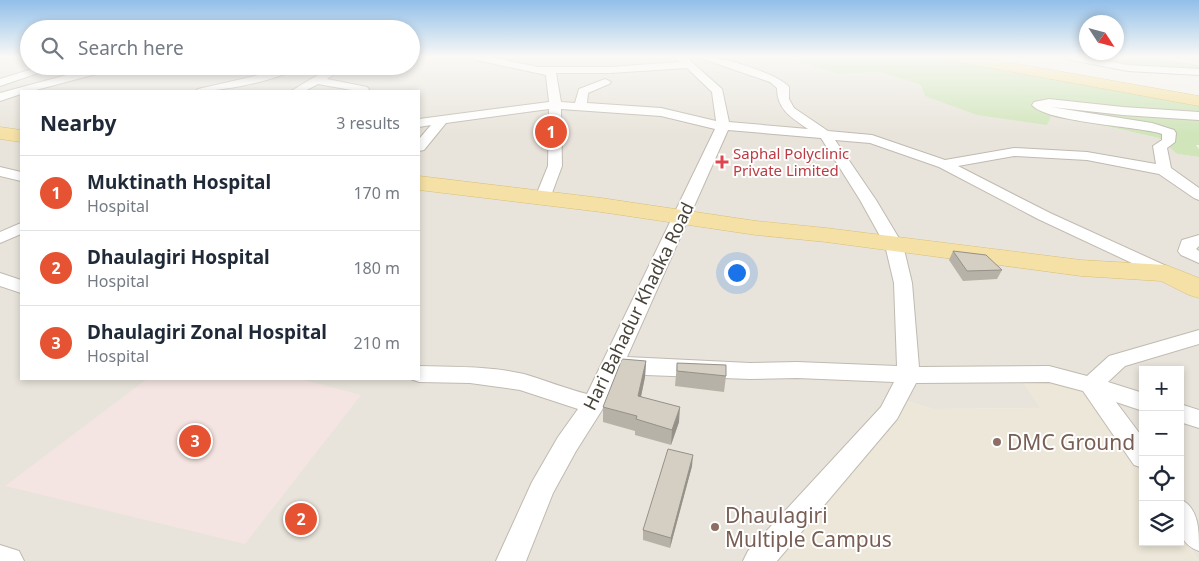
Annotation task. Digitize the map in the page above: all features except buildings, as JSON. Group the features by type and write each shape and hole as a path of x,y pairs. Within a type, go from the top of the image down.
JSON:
{"main road":[{"path":"1105,83 1164,96 1199,101"},
{"path":"0,133 20,136"},
{"path":"420,183 1080,268 1166,273 1199,289"}],"street":[{"path":"26,90 48,83"},
{"path":"66,90 75,84 73,83"},
{"path":"207,90 238,83"},
{"path":"299,90 311,83"},
{"path":"333,83 363,89"},
{"path":"543,198 555,166 555,105 552,83"},
{"path":"580,106 583,91 602,83"},
{"path":"711,83 718,92 723,126"},
{"path":"758,561 889,413 909,375 904,324 903,283 894,245 868,200 825,135 789,110 782,99 782,87 778,83"},
{"path":"0,98 20,92"},
{"path":"1164,170 1160,146 1168,142 1169,134 1164,130 1134,123 1060,113 1042,109 1038,105 1049,103 1123,111 1199,116"},
{"path":"420,123 555,105 661,112 707,124 872,139 944,164 1044,216 1166,273"},
{"path":"420,146 442,120"},
{"name":"Hari Bahadur Khadka Road","path":"511,561 542,490 567,444 594,404 723,126"},
{"path":"944,164 1014,152 1087,156 1164,170 1199,195"},
{"path":"0,171 20,177"},
{"path":"0,238 20,228"},
{"path":"1199,240 1188,244 1187,251 1199,258"},
{"path":"0,280 20,287"},
{"path":"1091,385 1117,360 1199,338"},
{"path":"612,363 646,367 741,371 798,370 909,375 1049,374 1139,401"},
{"path":"420,374 470,375 522,382 564,397 594,404"},
{"path":"1091,385 1142,456"},
{"path":"1184,414 1199,419"},
{"path":"1184,517 1199,538"},
{"path":"0,559 9,561"}],"shaded area":[{"path":"0,83 915,83 1159,138 1177,154 1199,157 1199,561 1184,538 1184,366 1139,366 1139,470 1085,389 1023,382 1041,408 933,409 907,401 777,561 0,561"},
{"path":"146,380 304,380 361,395 245,544 5,486"},
{"name":"DMC Ground","path":"1022,381 1086,389 1139,470 1139,546 1184,546 1184,538 1199,561 777,561 907,401 933,409 1040,408"}],"green space":[{"path":"915,83 1086,83 1199,103 1199,145 1196,145 1199,149 1199,157 1177,154 1159,138 1052,114 1047,125 977,115 925,96 921,85"}],"place":[{"name":"Muktinath Hospital","path":"551,132"},
{"name":"Saphal Polyclinic Private Limited","path":"722,162"},
{"name":"Dhaulagiri Zonal Hospital","path":"195,441"},
{"name":"DMC Ground","path":"997,442"},
{"name":"Dhaulagiri Hospital","path":"301,519"},
{"name":"Dhaulagiri Multiple Campus","path":"715,527"}]}
